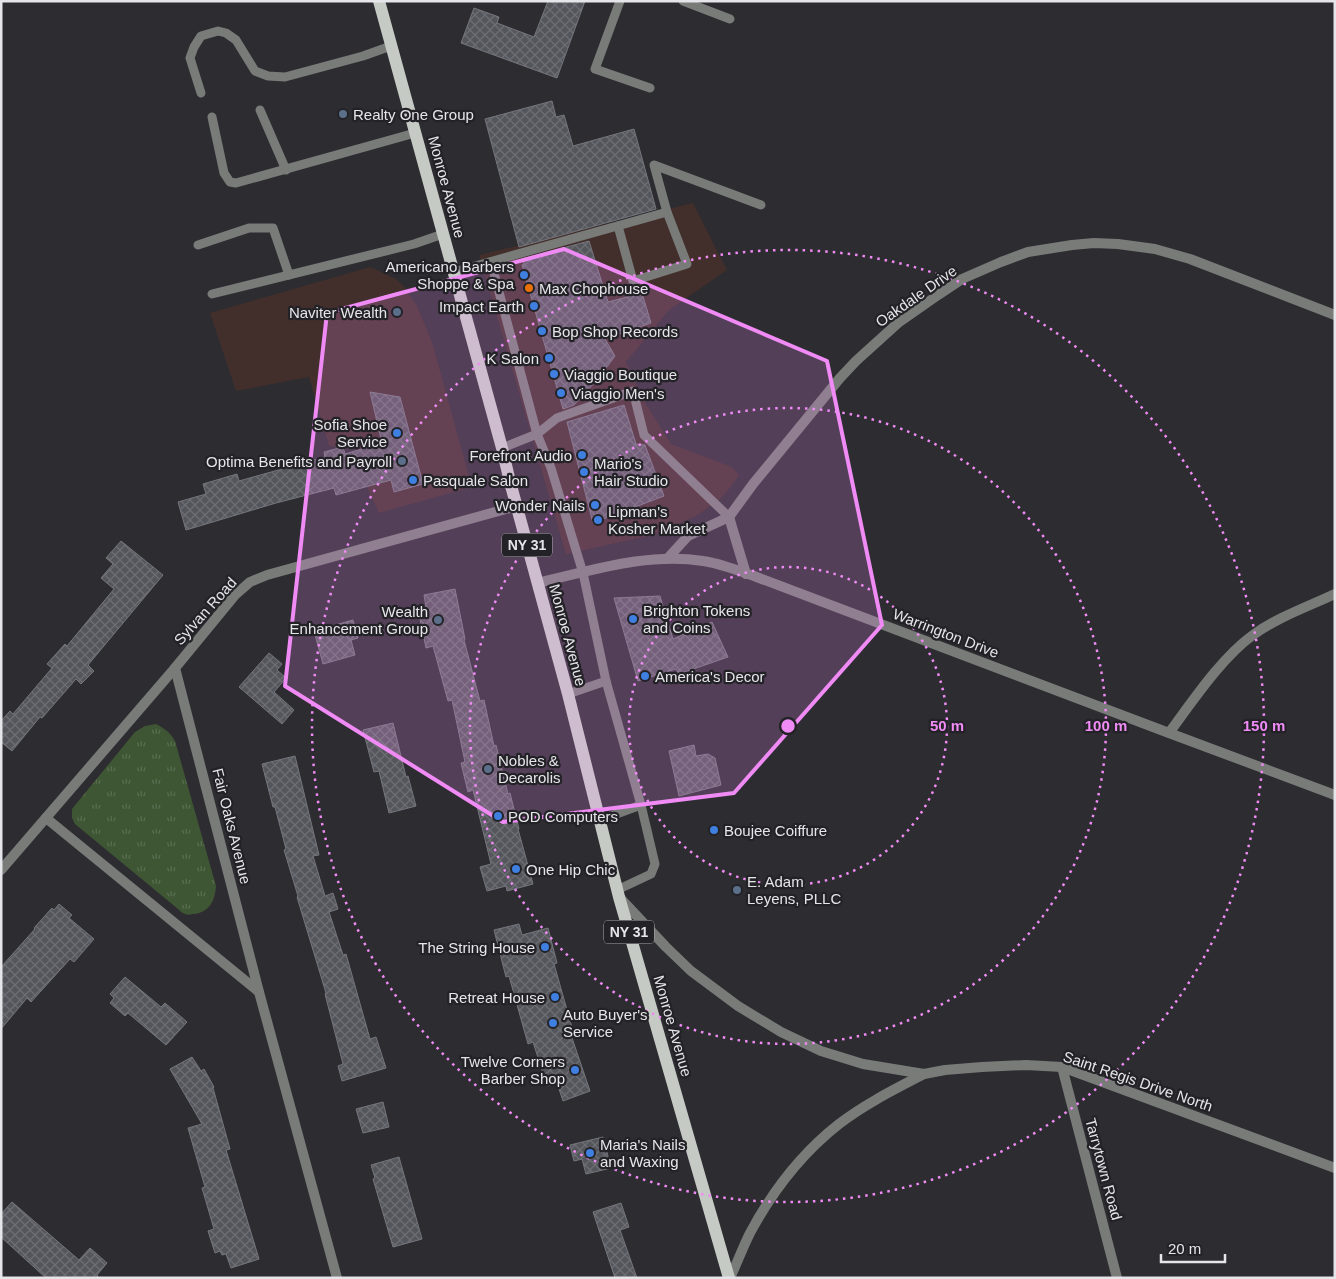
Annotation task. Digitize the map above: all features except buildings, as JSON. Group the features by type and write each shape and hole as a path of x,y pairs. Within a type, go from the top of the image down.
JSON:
{"main road":[{"name":"Monroe Avenue","path":"379,1 568,694 618,894 729,1278"}],"street":[{"name":"Oakdale Drive","path":"667,559 688,536 729,517 753,484 840,378 898,323 962,280 1000,262 1028,252 1072,244 1118,244 1155,249 1190,259 1335,314"},
{"name":"Sylvan Road","path":"1,870 175,668 235,595 250,582 276,572 516,506"},
{"path":"729,517 746,574"},
{"name":"Warrington Drive","path":"537,583 644,560 704,561 746,574 1335,795"},
{"path":"1168,733 1214,674 1251,636 1291,613 1335,594"},
{"name":"Fair Oaks Avenue","path":"175,668 259,992 337,1278"},
{"path":"46,818 259,992"},
{"name":"Saint Regis Drive North","path":"618,894 666,947 691,970 738,1006 780,1032 821,1051 863,1064 924,1074"},
{"name":"Saint Regis Drive North","path":"729,1278 750,1233 765,1207 791,1171 823,1138 840,1123 879,1098 924,1074 945,1070 1026,1065 1062,1067 1335,1168"},
{"name":"Tarrytown Road","path":"1062,1067 1117,1278"}],"lane":[{"path":"620,1 595,69 650,88"},
{"path":"683,1 730,19"},
{"path":"201,93 190,58 194,46 201,36 218,31 226,33 236,40 255,71 268,76 285,77 363,56 391,46"},
{"path":"260,110 286,170"},
{"path":"212,117 224,173 230,182 236,183 415,133"},
{"path":"618,226 633,281 687,264 667,212 654,165 761,205"},
{"path":"454,272 667,212"},
{"path":"198,245 249,228 273,228 288,274"},
{"path":"212,294 414,244 443,234"},
{"path":"491,262 537,434 551,468 583,572 606,681 641,805 655,864 650,874 618,894"},
{"path":"502,448 537,434 557,418 633,391 644,435 729,517"},
{"path":"568,694 606,681"},
{"path":"600,820 641,805"}],"highlighted area":[{"path":"564,249 827,361 882,625 734,793 503,822 285,686 327,313"}],"shaded area":[{"path":"693,203 727,270 669,310 626,362 644,401 671,444 732,467 739,475 719,500 696,516 653,535 566,554 479,255"},
{"path":"370,267 396,279 417,306 432,342 472,487 379,513 365,483 355,448 329,446 309,377 236,391 210,313"}],"green space":[{"path":"156,724 167,731 175,741 216,886 213,901 207,909 199,913 188,915 181,912 75,824 72,818 72,809 135,732 145,726"}],"place":[{"name":"Realty One Group","path":"343,114"},
{"name":"Americano Barbers Shoppe & Spa","path":"524,275"},
{"name":"Max Chophouse","path":"529,288"},
{"name":"Impact Earth","path":"534,306"},
{"name":"Naviter Wealth","path":"397,312"},
{"name":"Bop Shop Records","path":"542,331"},
{"name":"K Salon","path":"549,358"},
{"name":"Viaggio Boutique","path":"554,374"},
{"name":"Viaggio Men's","path":"561,393"},
{"name":"Sofia Shoe Service","path":"397,433"},
{"name":"Forefront Audio","path":"582,455"},
{"name":"Optima Benefits and Payroll","path":"402,461"},
{"name":"Mario's Hair Studio","path":"584,472"},
{"name":"Pasquale Salon","path":"413,480"},
{"name":"Wonder Nails","path":"595,505"},
{"name":"Lipman's Kosher Market","path":"598,520"},
{"name":"Brighton Tokens and Coins","path":"633,619"},
{"name":"Wealth Enhancement Group","path":"438,620"},
{"name":"America's Decor","path":"645,676"},
{"name":"Nobles & Decarolis","path":"488,769"},
{"name":"POD Computers","path":"498,816"},
{"name":"Boujee Coiffure","path":"714,830"},
{"name":"One Hip Chic","path":"516,869"},
{"name":"E. Adam Leyens, PLLC","path":"737,890"},
{"name":"The String House","path":"545,947"},
{"name":"Retreat House","path":"555,997"},
{"name":"Auto Buyer's Service","path":"553,1023"},
{"name":"Twelve Corners Barber Shop","path":"575,1070"},
{"name":"Maria's Nails and Waxing","path":"590,1153"}]}
